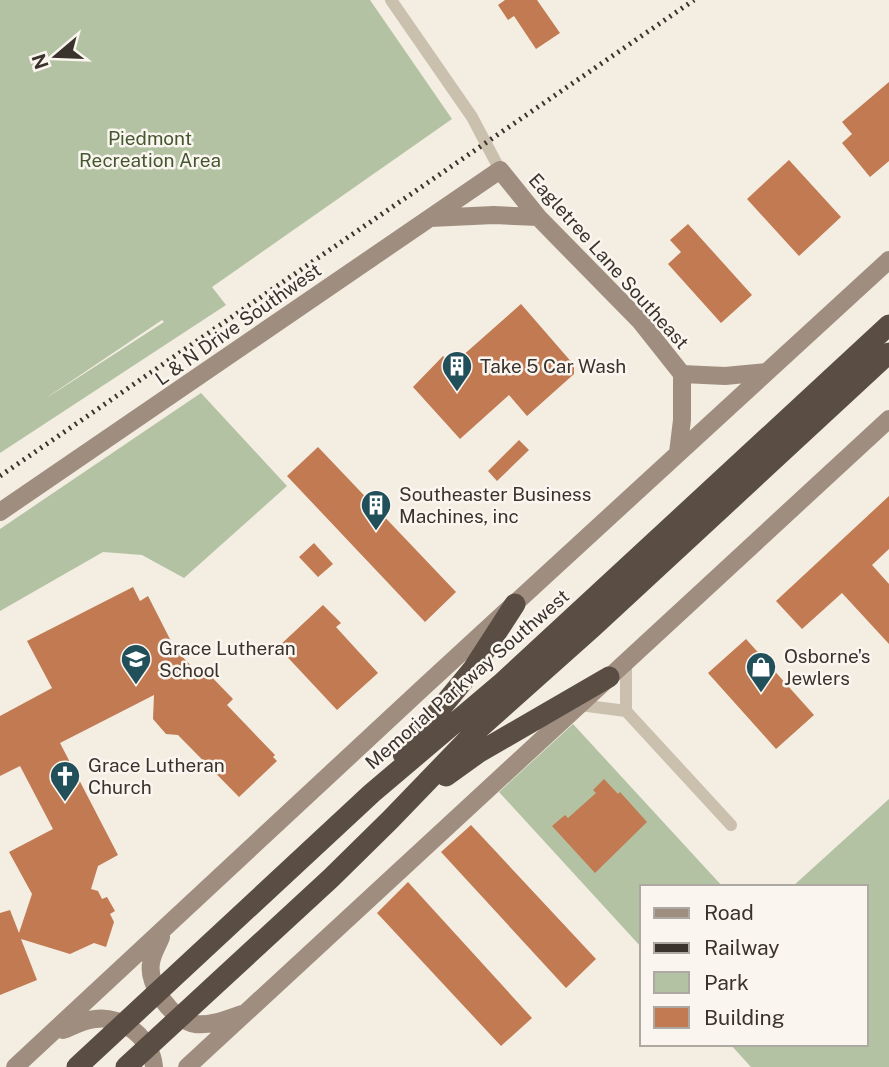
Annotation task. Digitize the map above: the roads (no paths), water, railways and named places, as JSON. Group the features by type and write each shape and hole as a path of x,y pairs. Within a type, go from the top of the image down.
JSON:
{"highway":[{"name":"Memorial Parkway Southwest","path":"76,1067 372,793 503,682 889,325"},
{"path":"126,1067 402,808 473,734 889,353"},
{"path":"372,793 473,668 514,604"},
{"path":"402,808 478,753 609,677"}],"main road":[{"name":"Eagletree Lane Southeast","path":"500,170 538,217 640,321 682,374 682,420 678,453"},
{"name":"L & N Drive Southwest","path":"0,512 500,170"},
{"path":"430,218 494,215 538,217"},
{"path":"15,1067 889,260"},
{"name":"Eagletree Lane Southeast","path":"682,374 725,376 766,372"},
{"path":"187,1067 889,419"},
{"path":"163,931 151,962 151,980 161,999 173,1012 192,1024 210,1024 249,1011"},
{"path":"52,1035 95,1018 113,1019 129,1027 145,1041 154,1067"}],"street":[{"name":"Eagletree Lane Southeast","path":"391,0 472,117 500,170"},
{"path":"626,662 626,711"},
{"path":"580,705 626,711 731,825"}],"railway":[{"path":"0,476 694,0"}],"place":[{"name":"Take 5 Car Wash","path":"457,393"},
{"name":"Southeaster Business Machines, inc","path":"376,532"},
{"name":"Grace Lutheran School","path":"136,686"},
{"name":"Osborne's Jewlers","path":"761,694"},
{"name":"Grace Lutheran Church","path":"65,803"}],"park label":[{"name":"Piedmont Recreation Area","path":"150,149"}]}
